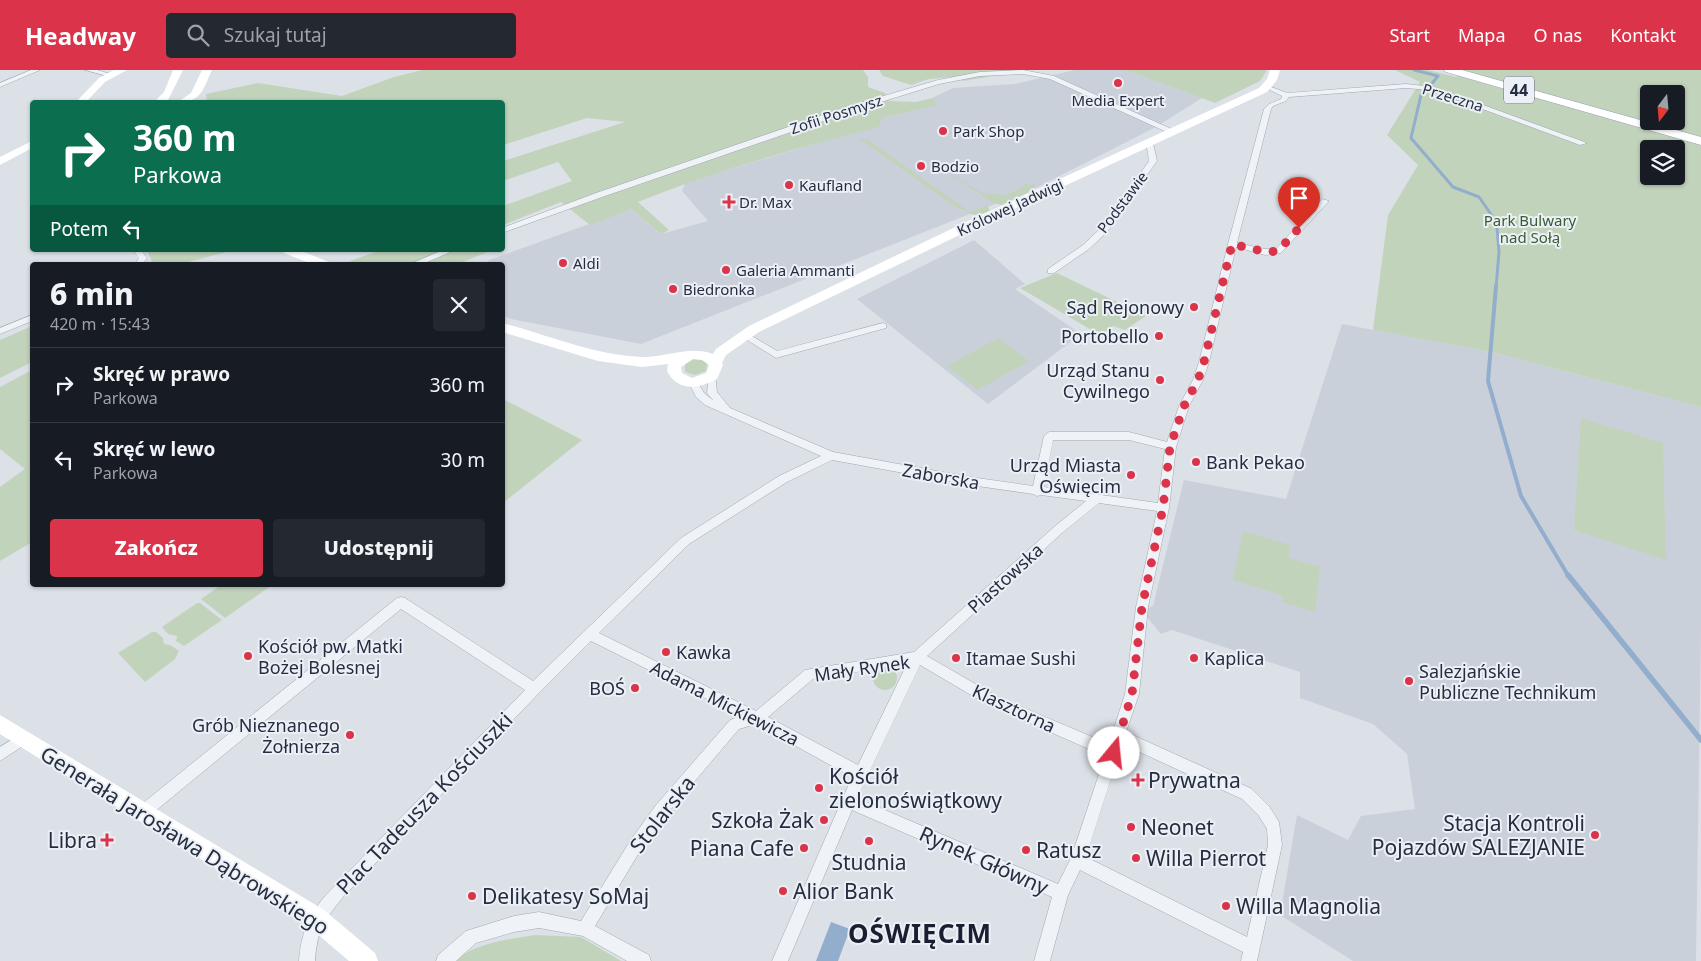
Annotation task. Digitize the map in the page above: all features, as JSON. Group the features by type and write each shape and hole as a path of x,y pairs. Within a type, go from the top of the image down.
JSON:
{"main road":[{"name":"44","path":"1450,70 1701,142"},
{"name":"44","path":"1466,70 1589,109"}],"street":[{"path":"0,85 37,70"},
{"path":"88,70 111,75"},
{"path":"83,100 102,80 122,70"},
{"path":"165,98 178,70"},
{"path":"196,100 207,70"},
{"path":"1275,70 1272,80 1267,87 1286,95"},
{"name":"Zofii Posmysz","path":"505,230 602,194 848,109 938,82 980,74 1023,72 1052,77 1172,131"},
{"name":"Przeczna","path":"1286,95 1406,86 1432,88 1583,143"},
{"name":"Królowej Jadwigi","path":"715,362 721,352 749,332 972,224 1150,143 1267,87"},
{"name":"Rynek Główny","path":"1042,961 1061,894 1077,861 1132,694 1144,594 1163,508 1170,447 1184,406 1198,380 1204,362 1232,244 1268,109 1271,105 1286,99 1286,95"},
{"path":"734,138 743,145"},
{"name":"Podstawie","path":"1052,271 1086,246 1105,228 1153,161 1150,143"},
{"path":"0,162 30,145"},
{"path":"1232,244 1266,252 1278,251 1325,201"},
{"path":"293,252 318,262"},
{"path":"420,262 446,252"},
{"path":"0,331 30,319"},
{"path":"749,332 776,355 883,326"},
{"path":"505,329 598,356 622,367 638,371 673,372 680,380 694,383 701,382 712,376 716,369 715,362 707,356 696,354 681,358 642,362 598,356"},
{"name":"Królowej Jadwigi","path":"696,354 737,334 749,332"},
{"path":"673,372 674,365 681,358"},
{"name":"Zaborska","path":"712,376 712,393 728,410"},
{"name":"Zaborska","path":"694,383 700,395 709,403 831,456 1037,492 1163,508"},
{"path":"1037,492 1049,436 1129,436 1170,447"},
{"name":"Plac Tadeusza Kościuszki","path":"316,918 370,859 534,689 685,541 783,479 831,456"},
{"name":"Piastowska","path":"917,657 1058,530 1095,500"},
{"path":"143,812 401,602 534,689"},
{"name":"Adama Mickiewicza","path":"589,634 756,718 861,774"},
{"name":"Mały Rynek","path":"756,718 810,674 917,657"},
{"name":"Mały Rynek","path":"848,801 917,657"},
{"name":"Klasztorna","path":"917,657 993,701 1114,753"},
{"name":"Stolarska","path":"586,929 635,846 661,810 735,724 756,718"},
{"name":"Generała Jarosława Dąbrowskiego","path":"0,724 316,918 366,961"},
{"path":"1077,861 1251,955 1272,862 1275,845 1274,827 1264,811 1246,794 1118,735"},
{"path":"0,755 24,738"},
{"path":"780,961 848,801"},
{"name":"Rynek Główny","path":"848,801 1061,894"},
{"path":"307,961 307,940 316,918"},
{"path":"444,961 472,937 514,924 539,920 586,929 643,961"}],"shaded area":[{"path":"1075,70 1125,70 1202,98 1156,127 1038,187 641,344 505,317 505,262 486,262 492,259 631,209 661,234 708,221 682,191 685,184 844,135 882,118 938,105 932,98 953,88 1015,84"},
{"path":"974,240 1025,284 1015,289 1081,334 988,404 857,299"},
{"path":"1342,324 1496,353 1701,407 1701,632 1696,961 1353,961 1280,915 1297,815 1348,840 1361,816 1415,809 1407,754 1373,724 1300,698 1300,672 1172,630 1161,634 1142,611 1153,606 1184,480 1286,499"}],"green space":[{"path":"422,70 863,70 868,77 868,87 885,93 889,101 916,102 932,98 939,105 882,118 879,127 727,170 638,202 669,230 661,234 631,209 590,225 561,202 505,224 505,205 572,181 558,162 505,180 505,160 625,122 587,118 505,144 505,100 207,100 206,94 258,83 342,96 394,77"},
{"path":"879,70 1010,70 1010,75 963,81 953,77 929,79 911,85 883,76"},
{"path":"1125,70 1267,70 1260,81 1215,103"},
{"name":"Park Bulwary nad Sołą","path":"1395,70 1428,70 1456,77 1466,70 1701,70 1701,407 1496,353 1373,330 1388,215 1418,165 1387,135 1420,82"},
{"path":"858,138 868,140 970,212 987,205 990,211 976,215 962,209 960,210"},
{"path":"902,142 983,193 1003,196 1025,186 1022,184 1026,183 1029,185 1035,183 1035,186 1027,193 1002,205 993,203"},
{"path":"148,252 226,252 188,262 152,262"},
{"path":"375,252 488,252 463,262 350,261"},
{"path":"1057,273 1146,316 1125,330 1113,326 1100,335 1020,288"},
{"path":"30,327 30,363 0,378 0,340"},
{"path":"998,338 1029,361 978,390 947,366"},
{"path":"694,359 707,363 706,371 695,375 685,372 685,364"},
{"path":"30,371 30,543 0,561 0,487 25,469 0,449 0,387"},
{"path":"505,400 582,440 505,501"},
{"path":"1581,418 1663,443 1666,560 1574,530"},
{"path":"1243,531 1290,545 1289,558 1320,567 1315,612 1282,602 1282,595 1233,580"},
{"path":"218,587 269,587 225,618 201,599"},
{"path":"197,603 200,603 222,620 184,646 176,641 177,636 168,634 162,627"},
{"path":"152,632 156,632 163,638 164,644 170,645 179,651 175,659 145,682 118,653"},
{"path":"885,666 894,669 897,678 894,687 885,690 876,687 873,678 876,669"},
{"path":"535,935 581,937 621,961 456,961 463,955 482,946"}],"water":[{"path":"831,922 850,929 838,961 816,961"}],"waterway":[{"path":"1414,70 1438,76 1430,86"},
{"path":"1426,90 1421,95 1411,138 1453,187 1479,197 1497,223"},
{"path":"1496,288 1499,252 1497,228"},
{"path":"1496,286 1488,381 1521,496 1569,577"},
{"path":"1568,575 1701,740"}],"place":[{"name":"Media Expert","path":"1118,83"},
{"name":"Park Shop","path":"943,131"},
{"name":"Bodzio","path":"921,166"},
{"name":"Kaufland","path":"789,185"},
{"name":"Dr. Max","path":"729,202"},
{"name":"Aldi","path":"563,263"},
{"name":"Galeria Ammanti","path":"726,270"},
{"name":"Biedronka","path":"673,289"},
{"name":"Sąd Rejonowy","path":"1194,307"},
{"name":"Portobello","path":"1159,336"},
{"name":"Urząd Stanu Cywilnego","path":"1160,380"},
{"name":"Bank Pekao","path":"1196,462"},
{"name":"Urząd Miasta Oświęcim","path":"1131,475"},
{"name":"Kawka","path":"666,652"},
{"name":"Kościół pw. Matki Bożej Bolesnej","path":"248,656"},
{"name":"Itamae Sushi","path":"956,658"},
{"name":"Kaplica","path":"1194,658"},
{"name":"Salezjańskie Publiczne Technikum","path":"1409,681"},
{"name":"BOŚ","path":"635,688"},
{"name":"Grób Nieznanego Żołnierza","path":"350,735"},
{"name":"Prywatna","path":"1138,780"},
{"name":"Kościół zielonoświątkowy","path":"819,788"},
{"name":"Szkoła Żak","path":"824,820"},
{"name":"Neonet","path":"1131,827"},
{"name":"Stacja Kontroli Pojazdów SALEZJANIE","path":"1595,835"},
{"name":"Libra","path":"107,840"},
{"name":"Studnia","path":"869,841"},
{"name":"Piana Cafe","path":"804,848"},
{"name":"Ratusz","path":"1026,850"},
{"name":"Willa Pierrot","path":"1136,858"},
{"name":"Alior Bank","path":"783,891"},
{"name":"Delikatesy SoMaj","path":"472,896"},
{"name":"Willa Magnolia","path":"1226,906"}],"district":[{"name":"OŚWIĘCIM","path":"920,933"}],"route":[{"path":"1114,753 1132,694 1142,607 1149,568 1158,538 1170,447 1184,406 1198,380 1204,362 1232,244 1266,252 1278,251 1299,228"}]}
